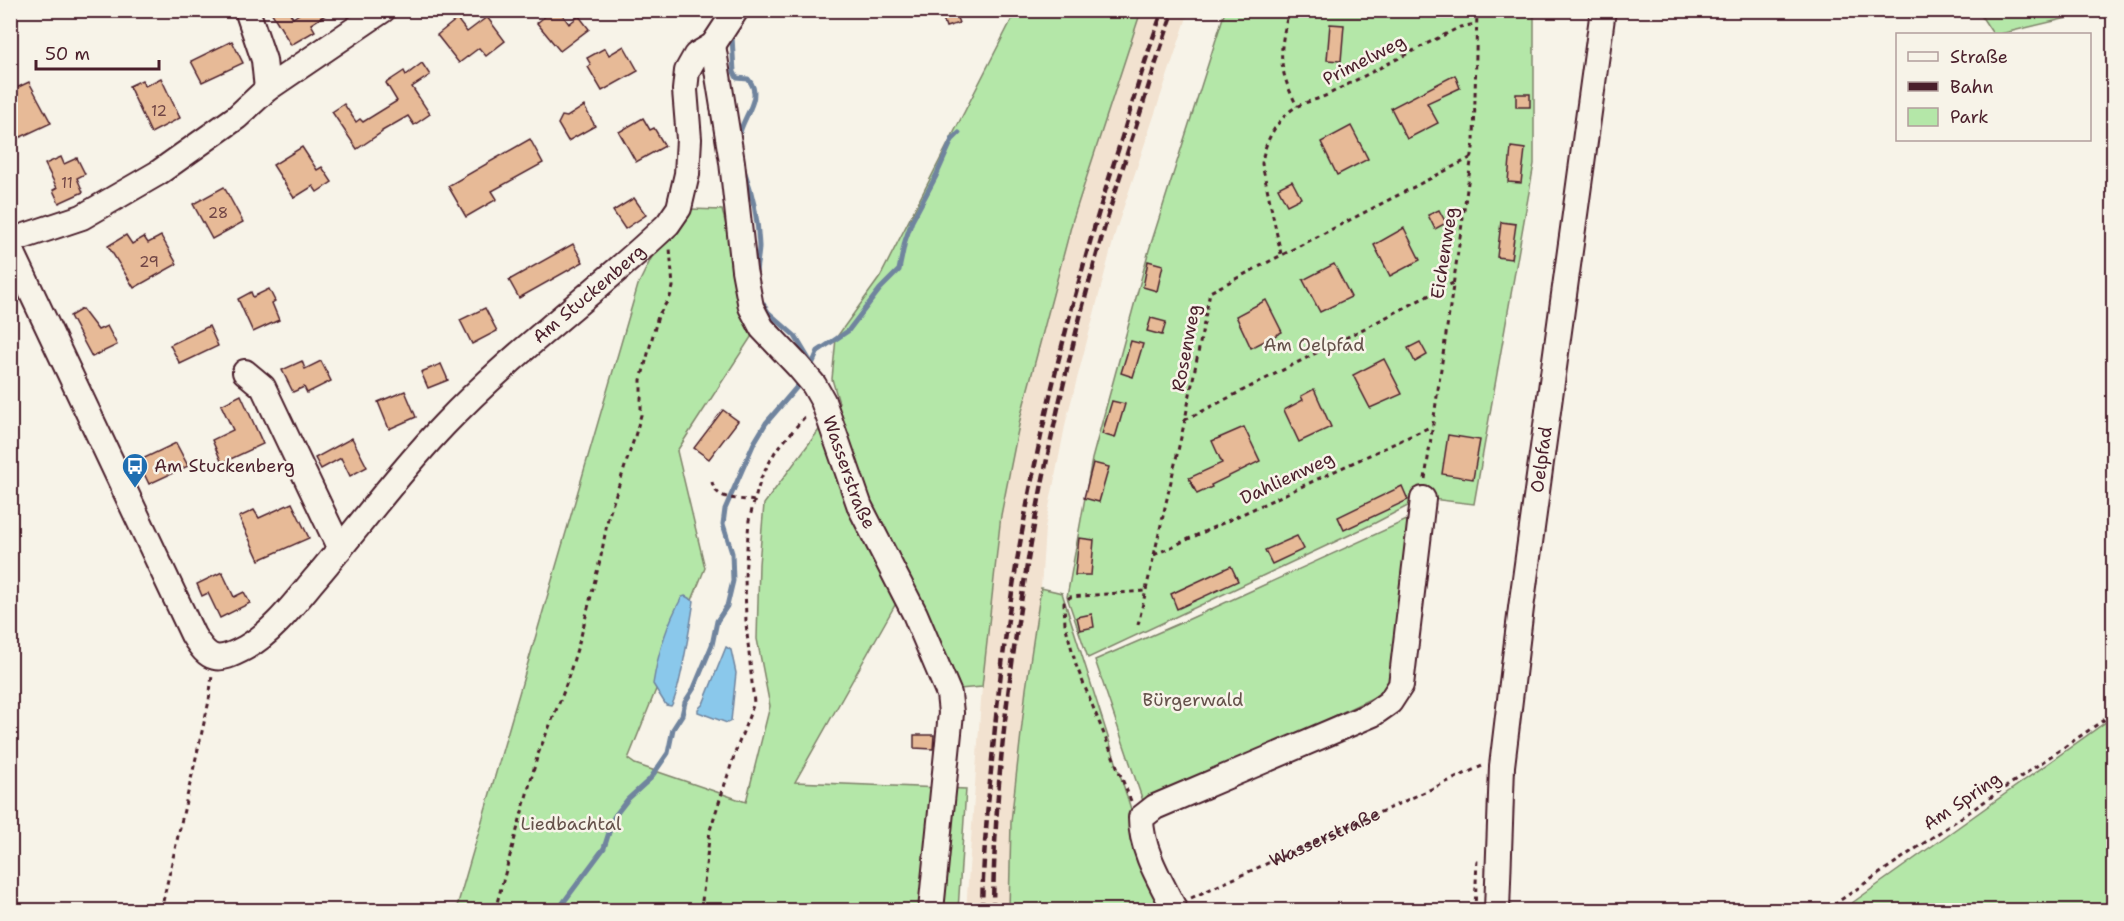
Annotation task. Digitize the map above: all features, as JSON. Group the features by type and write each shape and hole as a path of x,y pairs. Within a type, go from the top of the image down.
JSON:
{"street":[{"path":"247,10 264,60 267,89"},
{"path":"10,241 82,217 158,173 237,117 267,89 383,10"},
{"path":"706,48 736,10"},
{"name":"Oelpfad","path":"1497,910 1502,766 1546,419 1560,333 1603,10"},
{"name":"Am Stuckenberg","path":"215,657 233,654 247,647 284,614 340,549 391,484 453,416 493,377 663,229 679,208 684,193 689,139 685,90 687,71 691,61 706,48"},
{"name":"Wasserstraße","path":"706,48 734,173 748,296 755,317 762,328 798,366 818,393 860,507 915,614 949,694 951,712 931,910"},
{"path":"10,247 194,635 203,651 215,657"},
{"path":"245,372 263,387 340,549"},
{"path":"1173,906 1157,875 1141,832 1141,818 1155,807 1373,714 1390,702 1401,685 1423,499"}],"path":[{"path":"1281,254 1262,164 1263,150 1269,137 1281,120 1297,106 1288,89 1281,63 1281,42 1289,10"},
{"name":"Eichenweg","path":"1423,499 1472,156 1477,10"},
{"name":"Primelweg","path":"1297,106 1324,97 1460,27 1476,24"},
{"name":"Rosenweg","path":"1138,625 1185,420 1210,292 1472,156"},
{"path":"495,910 538,754 564,691 581,636 608,518 627,464 640,415 641,380 658,316 670,297 673,287 671,248 663,229"},
{"path":"1185,420 1453,283"},
{"path":"701,910 710,830 754,703 746,624 745,576 749,520 761,478 775,452 803,418 818,393"},
{"name":"Dahlienweg","path":"1154,555 1432,426"},
{"path":"712,482 718,495 754,501"},
{"path":"1141,818 1133,807 1076,665 1065,624 1064,603 1070,597 1144,591"},
{"path":"161,910 209,701 215,657"},
{"name":"Am Spring","path":"1826,910 2114,713"},
{"name":"Wasserstraße","path":"1173,906 1485,765"}],"shaded area":[{"path":"1141,11 1189,11 1116,230 1066,421 1045,528 1041,588 1026,689 1011,822 1009,910 966,910 982,687 1001,515 1021,415 1073,219"}],"green space":[{"name":"Liedbachtal","path":"1016,11 1141,11 1073,219 1021,415 1001,515 982,687 959,689 908,582 795,782 966,789 958,910 456,910 638,285 668,224 690,209 722,210 742,284 757,328 677,451 705,568 628,759 635,764 746,802 770,706 757,639 759,564 764,504 839,403 832,379 836,338 880,277"},
{"name":"Am Oelpfad","path":"1225,11 1534,11 1534,164 1474,504 1423,498 1375,523 1088,658 1067,597 1092,459 1149,250"},
{"path":"1978,11 2097,11 2004,33 1992,33"},
{"name":"Bürgerwald","path":"1409,519 1389,690 1145,807 1095,660"},
{"path":"1041,588 1062,593 1161,903 1159,910 1009,910 1011,822 1026,689"},
{"path":"2113,717 2113,910 1847,910 1845,908"}],"water":[{"path":"685,596 694,601 681,672 671,706 666,705 653,684 667,629 682,597"},
{"path":"726,647 731,650 736,673 731,721 727,723 698,712"}],"building":[{"path":"270,10 288,10 293,18 305,10 333,10 311,24 315,31 291,45"},
{"path":"553,10 559,10 569,24 579,16 589,29 560,51 537,23"},
{"path":"940,10 954,10 959,23 946,27"},
{"path":"487,17 505,41 486,56 479,48 459,63 437,35 457,19 467,32"},
{"path":"1330,24 1344,25 1341,61 1327,60"},
{"path":"232,41 243,63 202,82 191,61"},
{"path":"624,46 638,71 602,91 588,67 591,65 587,58 605,48 609,55"},
{"path":"422,63 430,75 412,87 430,114 414,125 408,116 357,149 332,112 344,104 356,122 360,119 363,122 397,101 386,83 404,71 406,75"},
{"path":"1455,75 1460,88 1427,103 1438,123 1407,139 1391,108"},
{"path":"161,78 180,118 151,133 129,86 142,80 145,86"},
{"path":"29,82 51,123 10,142 10,91"},
{"path":"1516,94 1530,94 1530,107 1516,107"},
{"path":"584,106 595,126 568,141 558,124 562,116 567,117"},
{"path":"643,118 650,130 654,128 665,146 636,162 619,132"},
{"path":"1351,126 1368,159 1337,175 1321,142"},
{"path":"530,139 543,163 492,191 497,199 466,217 448,186"},
{"path":"302,147 317,170 322,167 332,182 317,192 313,186 294,198 273,165"},
{"path":"1511,147 1525,149 1521,183 1508,182"},
{"path":"61,157 64,164 77,158 85,174 77,178 83,192 59,203 53,190 57,188 45,164"},
{"path":"1292,181 1301,198 1287,205 1278,188"},
{"path":"224,187 243,222 212,239 193,204"},
{"path":"634,198 646,215 625,229 613,211"},
{"path":"1439,210 1446,223 1435,229 1428,215"},
{"path":"1501,222 1516,224 1511,259 1497,257"},
{"path":"1404,228 1420,260 1390,276 1374,245"},
{"path":"126,235 132,244 144,237 148,243 161,236 177,264 134,288 108,246"},
{"path":"573,244 583,262 519,298 509,280"},
{"path":"1148,261 1163,265 1157,291 1143,287"},
{"path":"1334,264 1351,297 1320,312 1303,280"},
{"path":"269,289 275,301 272,303 279,320 253,332 238,299 251,292 253,297"},
{"path":"1266,300 1282,332 1251,348 1236,316"},
{"path":"485,308 497,331 472,344 460,320"},
{"path":"82,309 98,330 107,326 117,345 92,357 70,316"},
{"path":"1151,318 1166,322 1162,335 1147,331"},
{"path":"209,326 218,346 180,364 170,345"},
{"path":"1131,341 1143,344 1133,377 1121,373"},
{"path":"1420,342 1427,355 1415,362 1408,348"},
{"path":"1384,359 1402,394 1370,408 1353,375"},
{"path":"302,361 305,369 321,361 331,381 307,393 304,387 293,392 282,370"},
{"path":"441,364 448,380 428,388 421,372"},
{"path":"1314,389 1331,427 1299,442 1284,410 1303,400 1301,396"},
{"path":"405,391 416,417 389,429 378,402"},
{"path":"241,395 263,444 222,463 212,440 233,430 221,405"},
{"path":"1112,401 1125,404 1115,438 1102,434"},
{"path":"723,410 738,421 709,459 694,448"},
{"path":"1244,427 1260,461 1197,494 1189,478 1222,463 1212,441"},
{"path":"1448,435 1480,440 1473,479 1442,474"},
{"path":"352,438 367,467 350,476 341,458 321,469 315,458"},
{"path":"176,443 188,466 149,484 138,461"},
{"path":"1093,463 1109,467 1099,502 1084,498"},
{"path":"1402,486 1408,500 1344,530 1338,517"},
{"path":"292,503 309,538 259,560 239,517 254,510 259,518"},
{"path":"1297,536 1304,549 1272,564 1265,550"},
{"path":"1079,538 1094,540 1091,575 1075,575"},
{"path":"1231,566 1238,581 1177,609 1171,594"},
{"path":"222,572 234,597 244,592 250,603 220,618 208,593 202,596 197,584"},
{"path":"1092,614 1094,627 1080,630 1077,617"},
{"path":"914,735 934,735 933,749 914,748"}],"waterway":[{"path":"732,37 734,72 737,78 748,79 753,86 754,93 751,108 739,137"},
{"path":"810,369 818,351 848,331 880,289 899,270 912,221 952,140 959,133"},
{"path":"744,170 758,227 756,275"},
{"path":"762,302 768,312 795,336 813,366"},
{"path":"560,910 604,848 614,817 628,799 650,779 668,753 673,729 682,715 685,702 694,688 712,645 717,621 727,606 733,581 732,553 723,524 725,509 754,443 766,423 802,381"}],"railway":[{"path":"982,910 983,870 1001,672 1011,596 1039,445 1075,295 1096,221 1163,10"},
{"path":"993,910 995,836 1004,726 1029,554 1052,434 1096,256 1174,10"}],"place":[{"name":"Am Stuckenberg","path":"135,489"}]}
